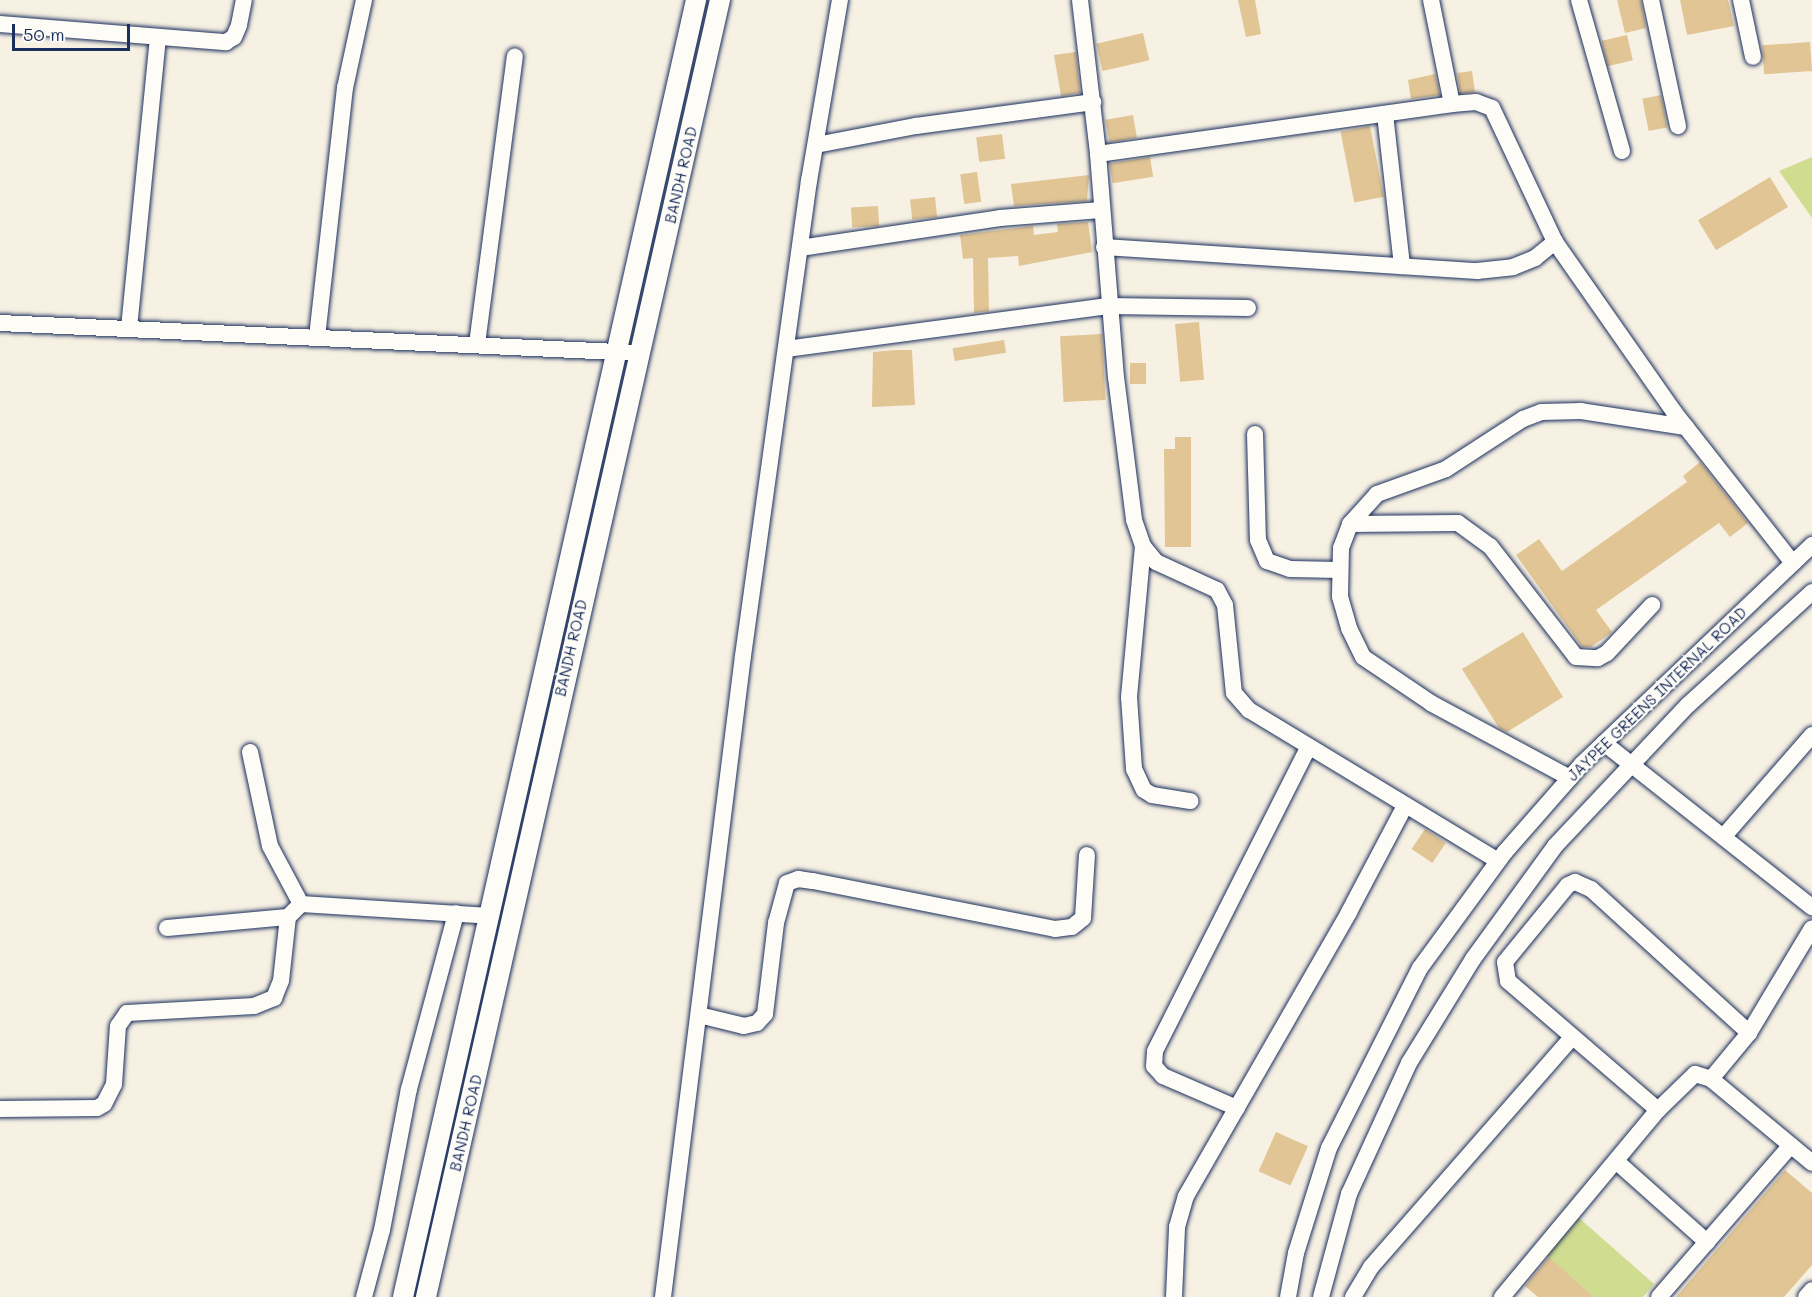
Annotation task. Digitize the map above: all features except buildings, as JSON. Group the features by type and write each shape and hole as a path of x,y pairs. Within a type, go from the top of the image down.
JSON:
{"main road":[{"name":"BANDH ROAD","path":"404,1297 696,0"},
{"name":"BANDH ROAD","path":"426,1297 720,0"}],"street":[{"path":"0,24 226,42 234,37 244,0"},
{"path":"317,337 345,88 364,0"},
{"path":"663,1297 743,656 800,248 840,0"},
{"path":"1080,0 1098,154 1108,306 1134,520 1143,546 1156,562 1217,590 1225,605 1234,693 1249,710 1308,748 1498,861"},
{"path":"1431,0 1452,104"},
{"path":"1580,0 1622,151"},
{"path":"1651,0 1678,126"},
{"path":"1741,0 1753,57"},
{"path":"129,328 158,38"},
{"path":"477,344 515,56"},
{"path":"816,145 916,126 1093,102"},
{"path":"1098,154 1452,104 1485,104 1499,116 1555,242 1686,427 1793,563"},
{"path":"1385,114 1402,266"},
{"path":"800,248 1000,218 1101,210"},
{"path":"1104,247 1477,271 1513,267 1535,258 1555,242"},
{"path":"786,349 1108,306 1248,308"},
{"path":"0,323 618,350 639,353"},
{"path":"1570,778 1431,703 1364,657 1349,628 1340,596 1341,548 1350,524 1362,506 1389,487 1446,470 1523,419 1541,412 1581,411 1686,427"},
{"path":"1255,434 1258,540 1267,561 1290,570 1339,570"},
{"path":"1350,524 1458,523 1490,546 1576,657 1598,658 1607,653 1652,605"},
{"name":"JAYPEE GREENS INTERNAL ROAD","path":"1288,1297 1296,1252 1329,1148 1375,1050 1420,968 1498,861 1570,778 1812,545"},
{"path":"1143,546 1129,697 1134,769 1144,790 1152,795 1191,801"},
{"name":"JAYPEE GREENS INTERNAL ROAD","path":"1321,1297 1349,1194 1409,1063 1473,959 1554,846 1688,705 1812,592"},
{"path":"1724,836 1812,735"},
{"path":"1604,743 1812,907"},
{"path":"1237,1108 1163,1076 1154,1066 1155,1051 1308,748"},
{"path":"250,752 270,846 301,904"},
{"path":"1174,1297 1177,1227 1186,1196 1349,912 1405,806"},
{"path":"699,1015 744,1026 757,1023 765,1014 776,923 787,883 798,879 813,881 1055,929 1072,927 1083,918 1087,855"},
{"path":"1658,1110 1516,989 1504,970 1505,962 1575,882 1591,888 1749,1033"},
{"path":"0,1109 97,1108 104,1104 114,1084 118,1026 127,1013 254,1006 274,998 281,981 288,917 301,904 490,916"},
{"path":"364,1297 382,1230 409,1089 456,913"},
{"path":"167,928 288,917"},
{"path":"1712,1079 1749,1033 1812,928"},
{"path":"1353,1297 1371,1267 1572,1037"},
{"path":"1510,1294 1658,1110 1695,1074 1712,1079 1812,1163"},
{"path":"1659,1297 1791,1145"},
{"path":"1616,1161 1707,1242"},
{"path":"1806,1297 1812,1290"}],"green space":[{"path":"1812,157 1812,218 1779,171"},
{"path":"1578,1217 1654,1284 1643,1297 1594,1297 1546,1255"}]}
